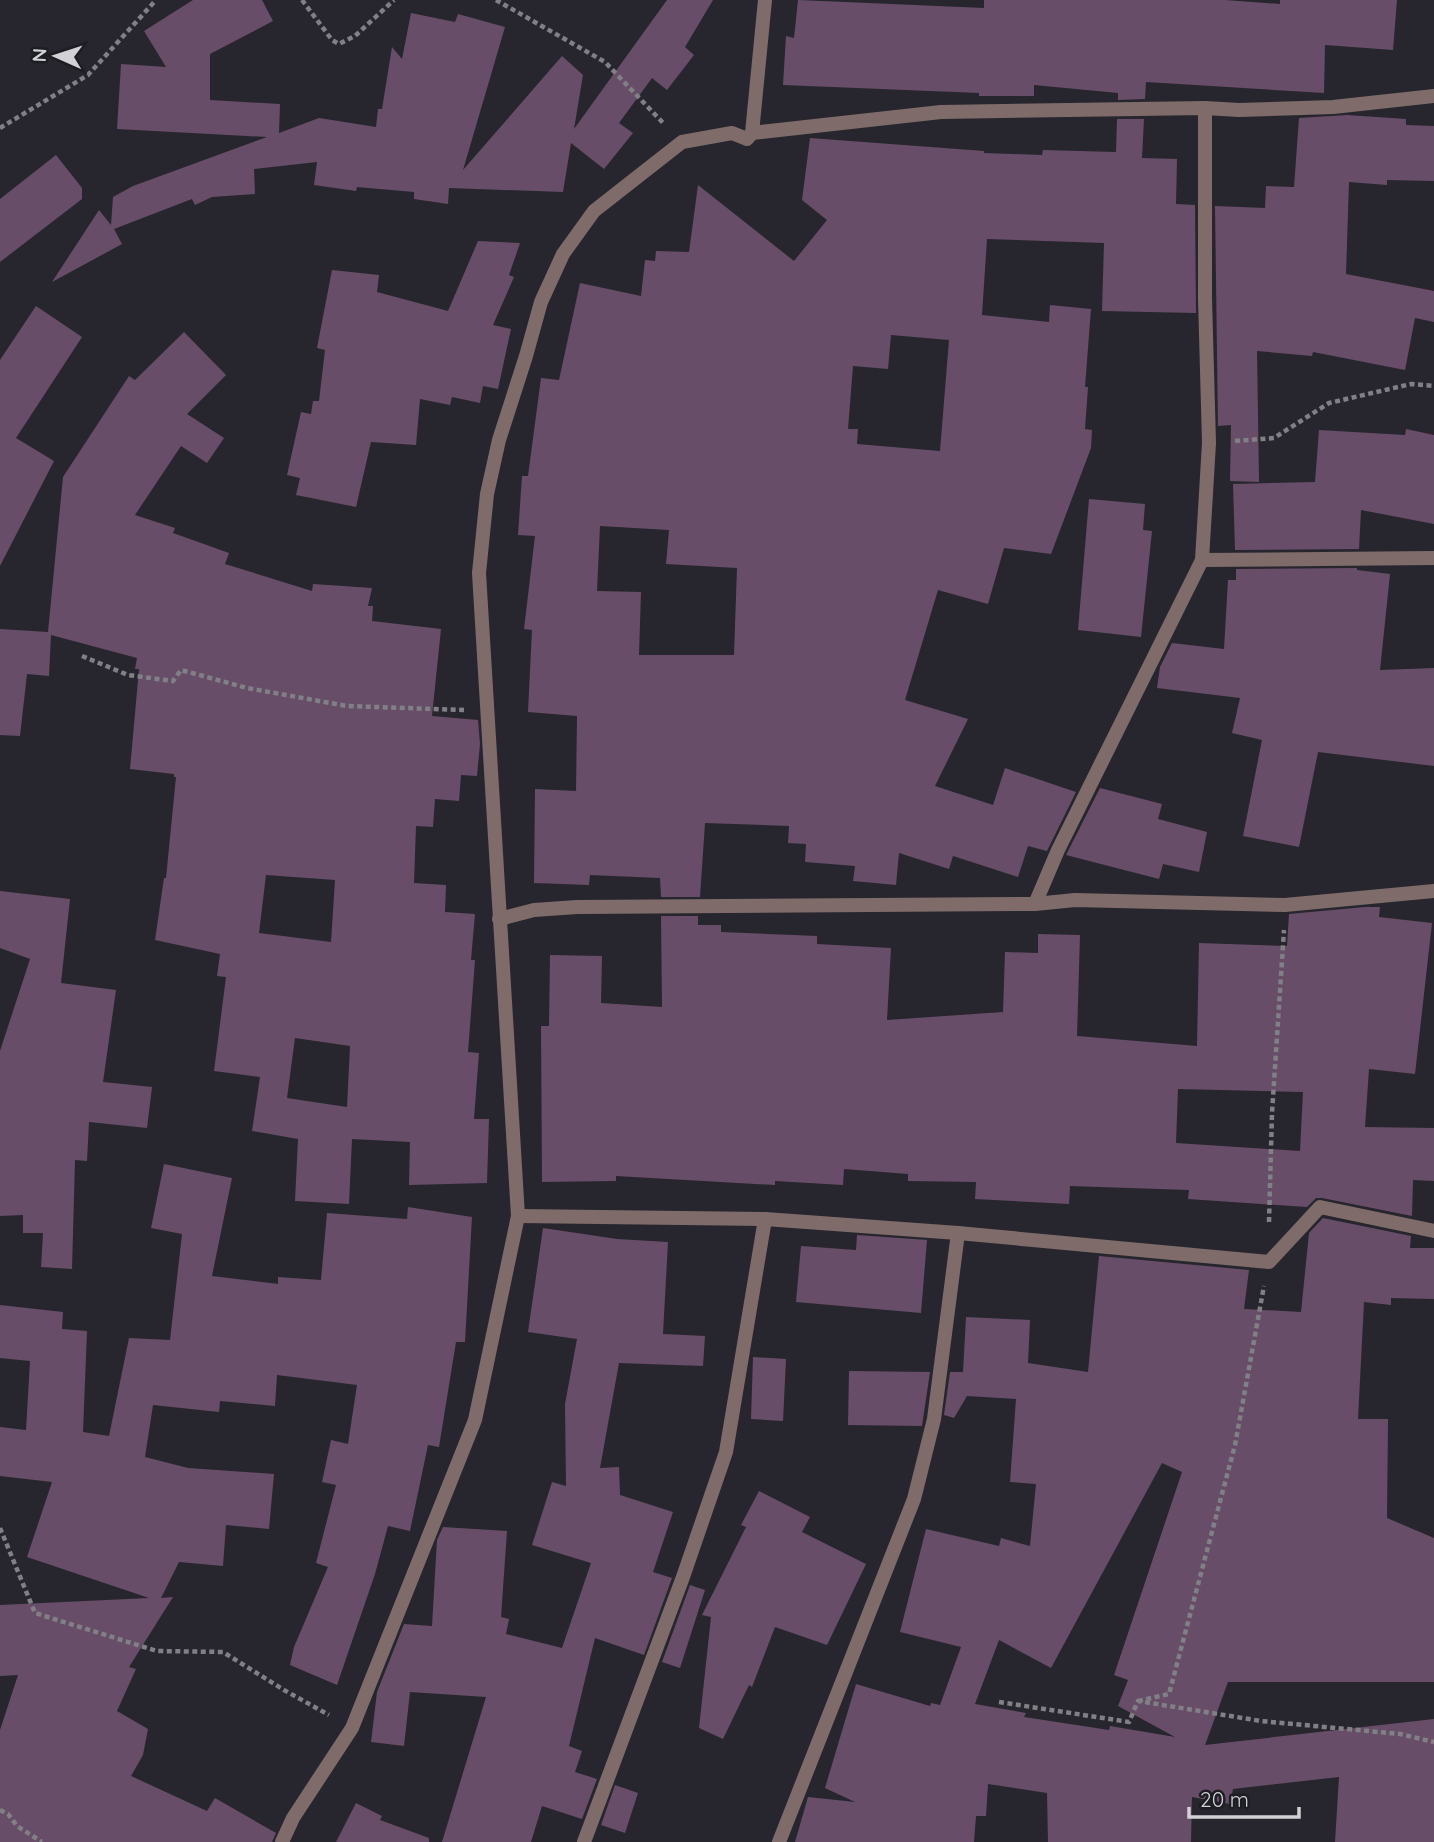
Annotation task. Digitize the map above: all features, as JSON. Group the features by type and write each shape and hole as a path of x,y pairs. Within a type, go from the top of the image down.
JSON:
{"street":[{"path":"752,133 765,0"},
{"path":"282,1842 293,1818 352,1728 475,1420 518,1216 479,573 487,494 499,440 541,302 563,254 594,211 682,142 732,134 747,138 752,133 941,112 1333,107 1434,96"},
{"path":"1035,904 1058,850 1202,560 1209,443 1205,298 1205,108"},
{"path":"1202,560 1434,558"},
{"path":"499,919 534,910 577,907 1035,904 1075,900 1285,905 1434,891"},
{"path":"518,1216 765,1219 958,1233 1269,1262 1320,1207 1434,1231"},
{"path":"584,1842 678,1590 726,1452 765,1219"},
{"path":"779,1842 914,1499 934,1419 958,1233"}],"path":[{"path":"0,128 88,75 156,0"},
{"path":"302,0 332,40 339,44 355,36 394,0"},
{"path":"496,0 605,62 682,142"},
{"path":"1209,443 1274,438 1329,403 1411,384 1434,386"},
{"path":"82,656 128,675 173,681 180,670 247,688 347,706 489,710"},
{"path":"1138,1701 1169,1694 1235,1446 1269,1262 1272,1113 1285,905"},
{"path":"0,1528 35,1613 157,1651 223,1652 352,1728"},
{"path":"999,1702 1129,1722 1138,1701"},
{"path":"1138,1701 1261,1721 1400,1734 1434,1742"},
{"path":"0,1810 9,1814 17,1826 42,1842"}],"building":[{"path":"193,0 262,0 273,21 210,54 210,100 280,104 279,133 319,118 376,127 378,109 382,109 392,47 402,59 411,13 455,22 458,14 505,27 463,170 562,56 583,75 574,129 667,0 713,0 685,47 694,55 667,90 652,78 619,123 633,133 604,169 571,143 563,192 449,188 448,204 414,199 414,192 357,187 356,191 314,185 317,162 254,169 255,194 212,197 195,205 192,199 114,229 122,244 52,282 99,210 111,225 113,197 133,186 267,137 117,129 121,64 166,67 144,31"},
{"path":"798,0 984,8 984,0 1225,0 1280,4 1280,0 1397,0 1393,50 1325,45 1324,93 1146,82 1145,99 1118,100 1118,93 1034,85 1034,96 979,96 979,93 783,85 786,36 794,38"},
{"path":"1347,115 1406,119 1406,125 1434,126 1434,181 1387,180 1387,185 1349,182 1346,274 1434,291 1434,322 1415,318 1405,370 1313,352 1312,356 1257,351 1259,482 1230,481 1231,425 1218,426 1215,206 1265,208 1266,186 1294,187 1299,118"},
{"path":"1117,119 1144,119 1142,158 1177,159 1176,204 1195,205 1196,313 1102,311 1104,243 987,239 982,315 1049,322 1050,305 1091,309 1085,429 1092,430 1091,448 1051,554 1004,548 988,604 938,590 905,700 968,719 935,786 993,805 1005,768 1076,792 1047,851 1028,846 1018,877 953,856 949,869 899,853 896,885 853,881 855,866 805,862 806,844 788,843 789,826 705,823 700,897 661,897 660,878 590,875 589,885 534,883 535,789 576,791 577,716 528,712 532,630 524,629 535,536 518,535 522,476 528,476 541,378 559,380 580,283 641,296 645,260 655,261 656,251 689,252 698,185 794,261 827,220 802,200 810,138 984,153 1042,155 1043,150 1116,152","holes":["891,335 949,340 940,451 857,444 858,429 848,429 853,366 888,369","600,526 669,530 666,564 737,568 734,655 639,655 641,592 597,591"]},
{"path":"56,155 82,188 82,199 0,262 0,199"},
{"path":"478,241 520,243 509,275 514,277 493,325 511,329 498,389 483,386 480,403 452,397 450,405 420,399 416,445 371,442 356,507 296,495 300,478 287,475 301,412 311,414 313,401 319,401 325,350 317,348 332,270 379,275 377,292 448,311"},
{"path":"36,306 82,337 16,438 54,461 0,566 0,360"},
{"path":"184,332 226,375 187,414 224,438 207,463 181,446 135,515 175,528 173,533 229,553 225,564 312,591 313,584 372,588 368,606 373,606 372,621 441,629 432,716 478,720 480,744 477,776 461,775 459,801 435,799 433,827 416,826 414,883 446,885 445,912 475,914 471,960 475,960 468,1052 479,1053 474,1119 489,1119 487,1183 409,1185 410,1142 352,1139 349,1204 295,1201 298,1139 252,1131 260,1077 214,1071 226,977 217,976 220,954 155,940 166,878 176,777 174,774 130,769 139,669 135,669 137,658 51,635 49,676 27,674 20,736 0,735 0,629 48,632 63,477 129,376 135,380","holes":["266,875 335,880 331,942 259,933","295,1038 350,1046 347,1107 287,1098"]},
{"path":"1406,429 1434,435 1434,524 1361,510 1359,549 1235,550 1233,484 1315,482 1319,430 1405,435"},
{"path":"1089,499 1145,504 1143,530 1152,531 1141,637 1078,630"},
{"path":"1357,568 1390,574 1380,670 1434,668 1434,766 1318,752 1299,847 1243,836 1262,740 1232,733 1240,698 1157,688 1160,667 1172,643 1224,649 1228,580 1236,580 1236,569"},
{"path":"1100,788 1162,804 1158,819 1207,832 1199,872 1163,864 1159,879 1066,855"},
{"path":"0,891 70,899 61,983 116,990 103,1082 152,1087 147,1128 89,1122 87,1161 75,1160 72,1269 41,1267 43,1233 23,1233 23,1215 0,1216 0,1051 30,959 0,948"},
{"path":"1380,907 1379,917 1432,923 1415,1074 1369,1069 1365,1127 1434,1128 1434,1181 1413,1180 1412,1216 1322,1198 1316,1198 1307,1207 1188,1199 1189,1190 1070,1186 1069,1204 975,1199 976,1182 908,1181 908,1174 844,1169 843,1185 775,1181 775,1185 616,1176 616,1181 542,1182 541,1026 549,1026 550,955 602,956 601,1003 662,1007 661,916 698,916 698,925 721,925 721,932 817,936 817,944 891,948 887,1020 1003,1012 1005,952 1038,953 1038,934 1080,935 1077,1036 1197,1046 1199,943 1287,946 1289,914","holes":["1178,1089 1303,1092 1300,1151 1176,1143"]},
{"path":"164,1164 232,1178 212,1276 278,1284 278,1277 321,1280 327,1213 407,1219 408,1207 472,1217 465,1342 456,1342 439,1447 428,1445 410,1531 388,1526 375,1574 337,1685 290,1665 294,1647 328,1567 316,1563 336,1485 322,1482 331,1440 348,1444 357,1385 277,1375 275,1406 220,1401 219,1412 153,1405 145,1457 188,1468 274,1474 269,1529 226,1525 223,1566 179,1562 161,1598 173,1597 129,1667 136,1669 117,1711 148,1729 143,1755 131,1776 207,1811 215,1798 276,1833 272,1842 0,1842 0,1730 18,1675 0,1676 0,1605 149,1598 27,1557 52,1482 0,1476 0,1427 26,1430 30,1361 0,1358 0,1305 63,1312 62,1329 87,1331 83,1432 109,1436 129,1338 170,1340 182,1234 151,1228"},
{"path":"1323,1218 1411,1236 1410,1248 1434,1248 1434,1299 1391,1298 1391,1305 1364,1302 1358,1419 1388,1419 1387,1518 1434,1538 1434,1682 1228,1682 1205,1745 1434,1719 1434,1842 1335,1842 1339,1777 1233,1789 1230,1804 1192,1797 1191,1842 1048,1842 1047,1793 988,1784 986,1816 976,1816 974,1842 795,1842 808,1797 855,1802 825,1788 856,1684 930,1706 931,1703 940,1705 961,1647 900,1632 926,1529 999,1546 1001,1538 1030,1546 1036,1484 1010,1482 1016,1399 967,1396 954,1418 944,1415 950,1372 963,1372 966,1317 1030,1320 1028,1363 1088,1372 1099,1256 1249,1270 1244,1309 1301,1312 1309,1233","holes":["1162,1463 1182,1472 1114,1675 1128,1680 1118,1706 1175,1737 1110,1726 1109,1730 1024,1717 1026,1713 975,1704 999,1640 1051,1668"]},
{"path":"543,1228 617,1239 668,1242 663,1334 705,1336 703,1366 619,1363 600,1468 619,1467 620,1495 673,1512 653,1572 672,1578 644,1655 595,1638 569,1746 582,1751 575,1772 597,1779 582,1819 542,1806 531,1842 442,1842 486,1697 410,1692 404,1746 371,1742 377,1692 404,1624 432,1626 437,1540 443,1527 507,1531 501,1617 509,1619 506,1634 562,1648 591,1563 532,1545 552,1482 566,1486 565,1404 577,1339 528,1332"},
{"path":"857,1235 927,1240 921,1313 796,1302 801,1246 856,1250"},
{"path":"753,1357 786,1359 783,1421 751,1419"},
{"path":"849,1371 930,1372 922,1426 848,1425"},
{"path":"759,1491 810,1517 802,1532 866,1564 827,1645 775,1627 752,1687 749,1685 723,1739 699,1728 711,1617 702,1615 746,1527 741,1525"},
{"path":"690,1585 705,1590 680,1668 662,1662"},
{"path":"615,1785 638,1793 625,1833 601,1825"},
{"path":"356,1803 382,1816 380,1820 429,1838 429,1842 336,1842"}]}
